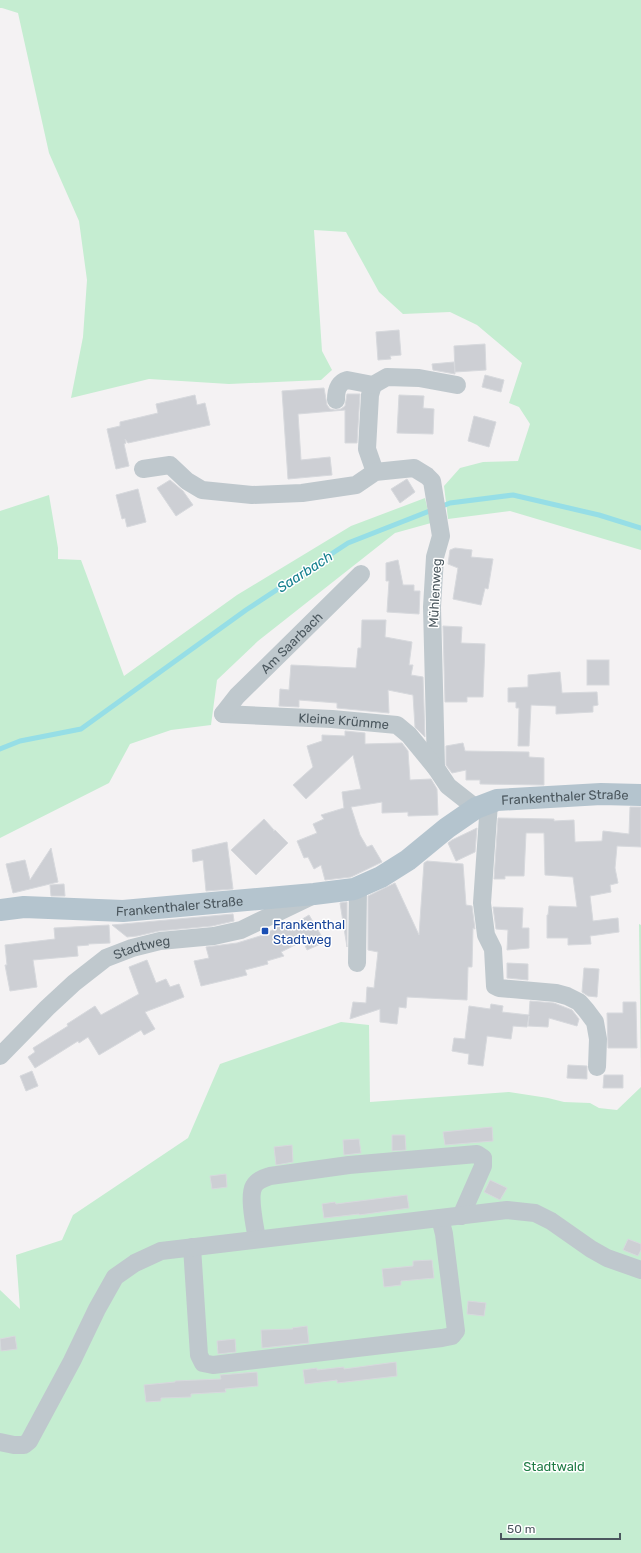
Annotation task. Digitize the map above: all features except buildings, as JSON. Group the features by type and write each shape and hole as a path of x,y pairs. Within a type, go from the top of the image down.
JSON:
{"main road":[{"name":"Frankenthaler Straße","path":"0,910 24,907 123,911 314,894 358,887 381,877 408,860 447,828 482,805 497,800 601,794 641,795"}],"street":[{"path":"336,400 338,386 342,381 347,380 373,385 388,377 419,378 456,385"},
{"path":"373,385 370,395 367,448 375,472"},
{"name":"Mühlenweg","path":"143,469 170,465 187,481 202,490 252,495 302,493 356,485 375,472 414,468 432,481 441,536 435,557 432,607 436,768"},
{"name":"Am Saarbach","path":"223,714 237,696 361,574"},
{"name":"Kleine Krümme","path":"223,714 332,719 397,725 409,735 436,768 448,786 482,805"},
{"name":"Frankenthaler Straße","path":"482,805 482,903 486,935 493,949 495,986 507,989 556,993 579,1002 595,1022 598,1039 597,1067"},
{"path":"357,963 358,887"},
{"name":"Stadtweg","path":"0,1056 47,1008 106,958 132,948 160,941 214,936 241,930 314,894"},
{"path":"257,1239 251,1192 254,1184 262,1179 270,1176 349,1165 477,1154 483,1158 483,1166 461,1216"},
{"path":"0,1442 14,1445 24,1445 29,1440 38,1426 97,1309 115,1277 135,1263 161,1251 507,1210 535,1213 551,1221 591,1249 607,1258 641,1270"},
{"path":"192,1247 199,1355 203,1363 213,1365 452,1336 456,1331 444,1234 440,1218"}],"green space":[{"path":"0,0 641,0 641,550 510,511 448,519 444,486 460,468 483,462 518,461 530,424 519,407 509,403 522,363 477,325 450,312 403,314 379,292 346,232 314,230 322,351 332,370 321,380 229,384 149,379 71,398 83,337 87,280 79,221 49,153 18,13 0,8"},
{"path":"49,495 58,548 58,559 81,560 124,676 237,595 351,526 425,498 431,523 395,533 258,641 217,680 211,725 171,730 130,744 109,783 0,838 0,511"},
{"path":"639,924 641,925 641,1079"},
{"name":"Stadtwald","path":"341,1022 369,1025 370,1102 509,1092 564,1102 590,1103 599,1108 617,1110 641,1087 641,1553 0,1553 0,1290 20,1309 16,1255 62,1240 73,1215 188,1138 220,1064"}],"waterway":[{"name":"Saarbach","path":"0,749 20,741 81,729 246,610 348,543 450,503 513,495 599,515 641,528"}],"place":[{"name":"Frankenthal Stadtweg","path":"265,931"}]}
